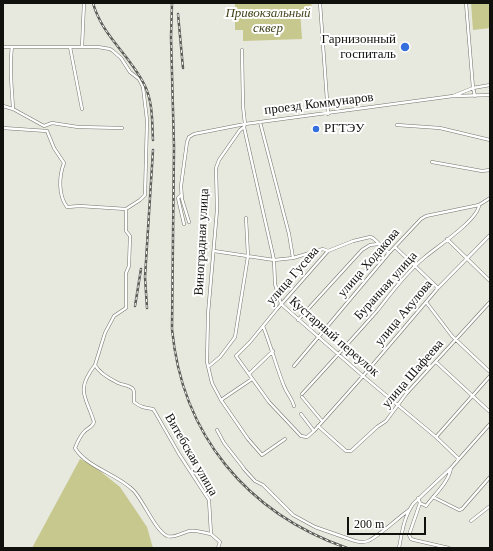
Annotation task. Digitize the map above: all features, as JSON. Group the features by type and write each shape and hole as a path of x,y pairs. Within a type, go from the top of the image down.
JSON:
{"street":[{"path":"82,47 84,3"},
{"path":"320,3 328,114"},
{"path":"466,3 472,88 475,96"},
{"path":"3,47 98,47 113,50 121,58 127,68 139,79 144,87 147,120 146,195 126,209 80,206 70,208 67,207 62,198 60,178 64,163 54,148 44,126 13,109 3,106"},
{"path":"12,47 11,90 13,109"},
{"path":"70,47 82,109"},
{"name":"Кустарный переулок","path":"242,50 243,106 245,125 274,260 275,284 281,304 318,338 459,458"},
{"name":"проезд Коммунаров","path":"454,96 472,88 490,85"},
{"name":"проезд Коммунаров","path":"182,195 183,171 187,142 189,137 199,133 260,122 454,96 490,95"},
{"name":"улица Гусева","path":"260,122 293,258"},
{"path":"44,126 52,123 78,127 122,128"},
{"name":"Виноградная улица","path":"245,125 219,160 216,168 217,210 208,314 207,362 212,383 221,400 248,439 262,455 285,439"},
{"path":"397,125 440,128 490,140"},
{"path":"3,128 47,131"},
{"path":"432,162 482,171 490,170"},
{"path":"182,195 182,200 189,222"},
{"path":"182,195 178,198 184,224"},
{"name":"Буранная улица","path":"322,421 302,396 415,266 464,226 477,213 479,205 490,198"},
{"name":"улица Ходакова","path":"294,366 389,253 421,219 426,216 479,205"},
{"path":"126,209 126,231 130,236 129,266 126,273 126,308 114,316 105,333 95,365 87,376 83,390 84,399 94,422 92,426 83,432 76,443 76,448 85,460 106,471 134,492 159,529 167,536 172,537 190,531 211,534"},
{"path":"208,367 220,357 235,337 248,256 246,218"},
{"name":"улица Акулова","path":"314,431 438,288 490,234"},
{"name":"улица Гусева","path":"249,374 236,356 250,342 328,251 353,241 370,238 373,238 378,244"},
{"path":"447,239 490,282"},
{"path":"298,320 362,250 378,244 389,253"},
{"path":"395,247 438,288"},
{"path":"214,251 274,260 293,258 323,249 328,251"},
{"path":"426,302 456,340 490,372"},
{"name":"улица Шафеева","path":"318,426 346,450 350,451 386,421 406,394 490,302"},
{"path":"263,325 278,372 286,392 292,400 294,406"},
{"path":"272,351 249,374 269,402 301,436 307,436 314,431 301,414"},
{"path":"436,362 490,412"},
{"name":"Витебская улица","path":"95,365 96,368 117,383 132,388 134,390 134,402 143,408 153,409 179,454 209,500 211,534 220,542 218,548"},
{"path":"436,437 490,376"},
{"path":"221,400 252,379"},
{"path":"399,548 404,524 412,504 451,468 490,424"},
{"path":"217,430 227,447 255,481 263,485 293,514 315,528 355,541 368,541 409,510"},
{"path":"420,503 426,506 450,474 451,468"},
{"path":"433,497 459,510 462,509 490,477"},
{"path":"418,498 420,503 409,535 411,539 449,548"},
{"path":"471,521 489,511 490,506"}],"green space":[{"name":"Привокзальный сквер","path":"235,3 311,3 312,8 300,10 302,39 243,41 243,30 235,30"},
{"path":"471,3 490,3 490,28 473,30"},
{"path":"80,459 91,464 120,487 147,527 153,548 32,548"}],"railway":[{"path":"93,3 103,26 139,75 148,92 151,106 153,140"},
{"path":"172,3 171,37 174,147 172,329 178,367 190,403 205,436 226,465 250,491 279,514 311,533 347,548"},
{"path":"178,14 183,68"},
{"path":"147,308 145,277 153,150"},
{"path":"135,306 141,269"}],"place":[{"name":"Гарнизонный госпиталь","path":"405,47"},
{"name":"РГТЭУ","path":"316,129"}]}
